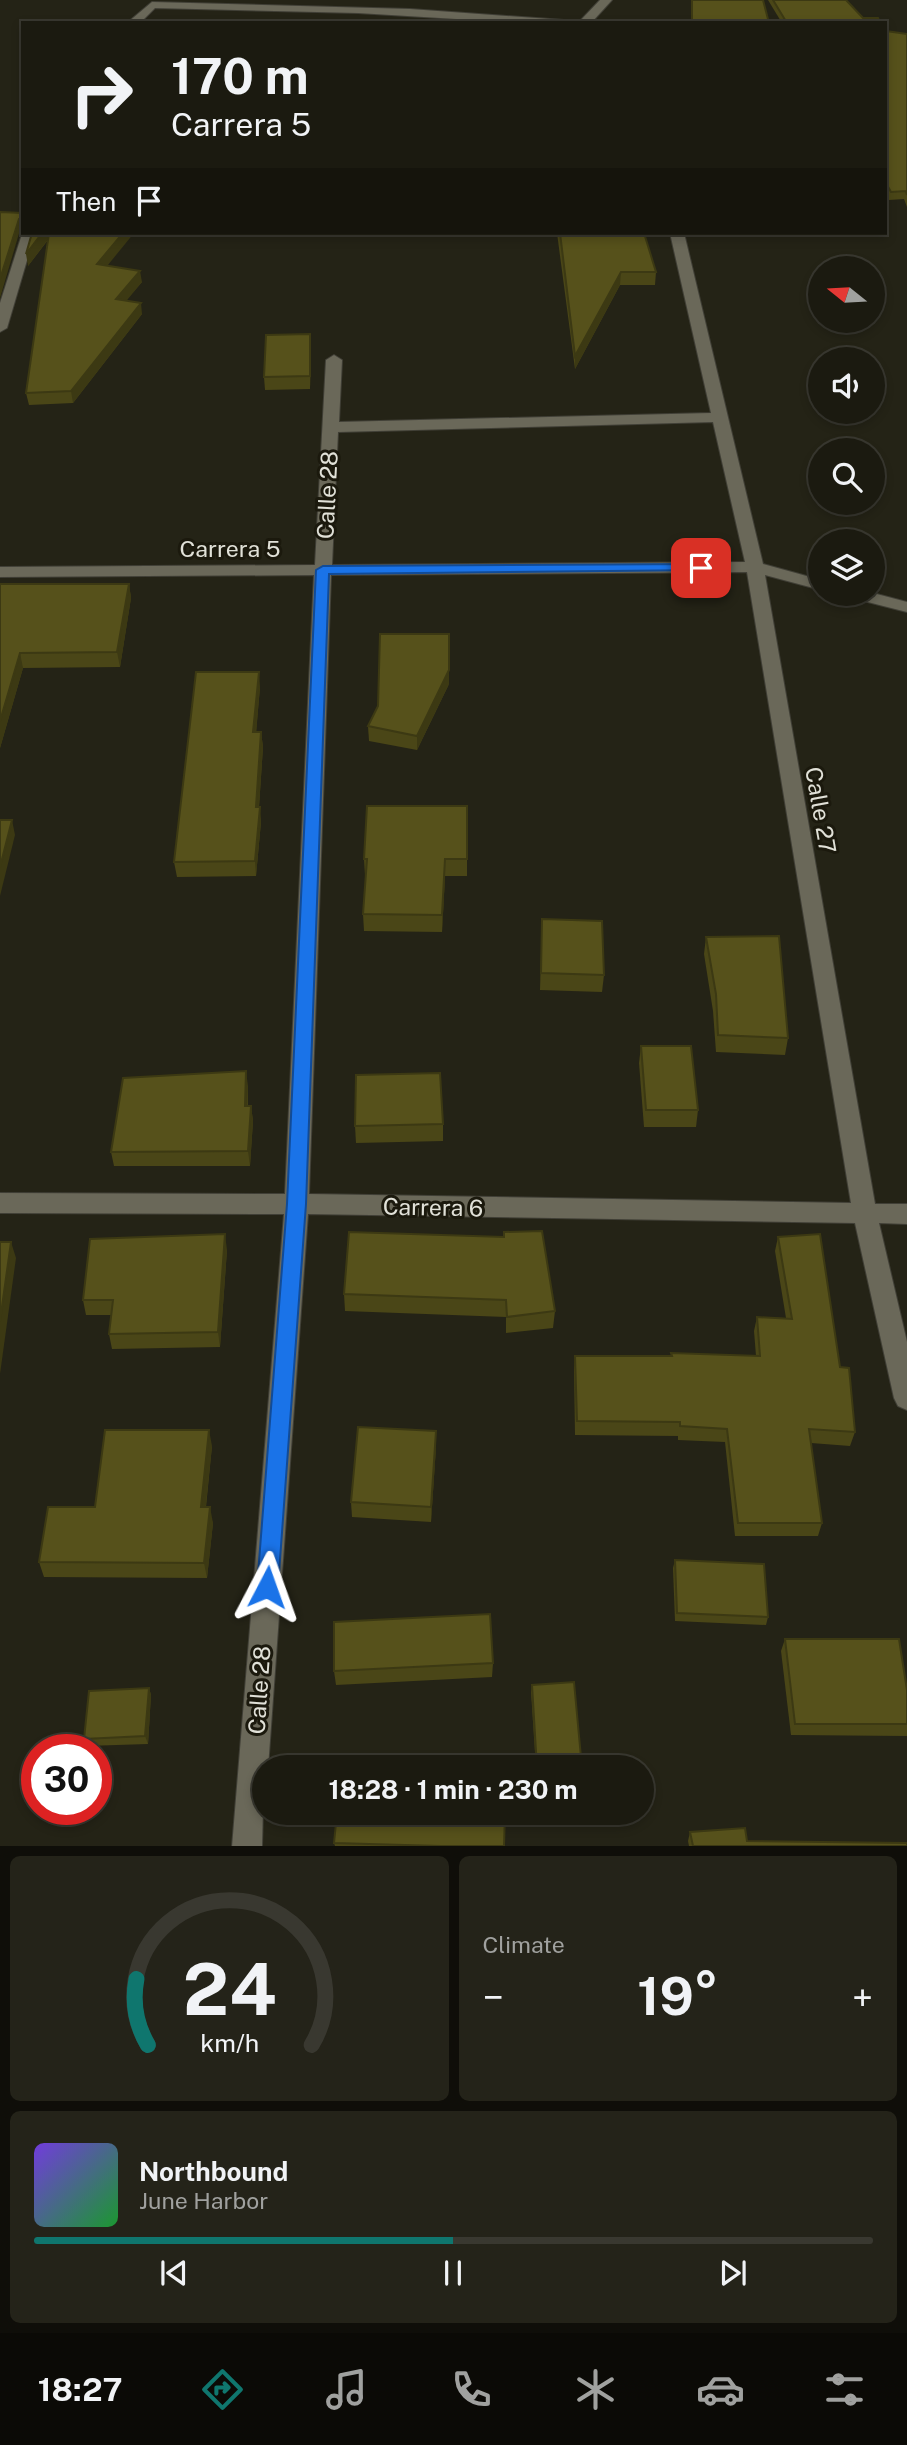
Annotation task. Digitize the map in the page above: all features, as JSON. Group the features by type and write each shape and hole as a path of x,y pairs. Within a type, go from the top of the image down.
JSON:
{"street":[{"path":"586,21 606,0"},
{"path":"135,21 152,5 423,12 538,21"},
{"path":"0,328 27,235"},
{"name":"Calle 27","path":"677,235 755,568 865,1214 907,1398"},
{"name":"Calle 28","path":"247,1846 296,1204 334,360"},
{"path":"330,427 720,417"},
{"name":"Carrera 5","path":"0,572 755,568 808,581"},
{"path":"885,601 907,607"},
{"name":"Carrera 6","path":"0,1203 296,1204 907,1214"}],"building":[{"path":"692,0 763,0 768,21 692,21"},
{"path":"773,0 846,0 863,18 878,18 879,21 786,21"},
{"path":"887,31 907,34 907,195 906,191 891,192 887,185"},
{"path":"0,212 21,213 21,218 0,279"},
{"path":"31,235 40,235 26,254"},
{"path":"49,235 121,235 97,264 140,271 116,299 141,303 71,391 26,393"},
{"path":"560,235 645,235 656,272 621,272 575,356"},
{"path":"310,334 310,376 264,377 266,335"},
{"path":"0,584 129,584 117,652 20,653 0,721"},
{"path":"380,634 449,634 449,670 417,736 368,726 378,706"},
{"path":"196,672 259,672 253,732 261,732 256,807 260,807 255,861 174,862"},
{"path":"367,806 467,806 467,859 445,859 442,915 363,914"},
{"path":"0,820 12,820 0,867"},
{"path":"542,919 602,921 604,975 541,973"},
{"path":"779,936 788,1038 718,1035 716,994 706,937"},
{"path":"641,1046 691,1046 698,1110 646,1110"},
{"path":"246,1071 245,1106 251,1106 248,1151 111,1152 123,1078"},
{"path":"440,1073 443,1124 355,1126 356,1075"},
{"path":"542,1231 555,1311 507,1317 506,1300 344,1294 349,1232 504,1237 504,1232"},
{"path":"225,1234 218,1332 109,1334 113,1300 83,1300 90,1239"},
{"path":"820,1234 840,1367 849,1368 855,1432 809,1429 822,1523 738,1523 727,1429 680,1426 680,1422 577,1421 575,1356 672,1356 671,1353 760,1356 757,1317 792,1319 778,1237"},
{"path":"0,1242 11,1242 0,1321"},
{"path":"358,1427 436,1431 431,1507 351,1502"},
{"path":"105,1430 209,1430 201,1507 210,1507 204,1563 39,1562 48,1507 95,1507"},
{"path":"675,1560 764,1564 768,1617 677,1613"},
{"path":"490,1614 493,1663 334,1671 334,1622"},
{"path":"785,1639 899,1639 907,1690 907,1724 795,1724"},
{"path":"574,1682 581,1755 536,1755 532,1685"},
{"path":"149,1688 145,1736 112,1738 112,1734 85,1734 89,1691"},
{"path":"336,1825 505,1825 504,1846 334,1843"},
{"path":"745,1828 747,1841 907,1843 907,1846 693,1846 690,1832"}],"route":[{"path":"267,1587 296,1204 323,570 701,568"}]}
